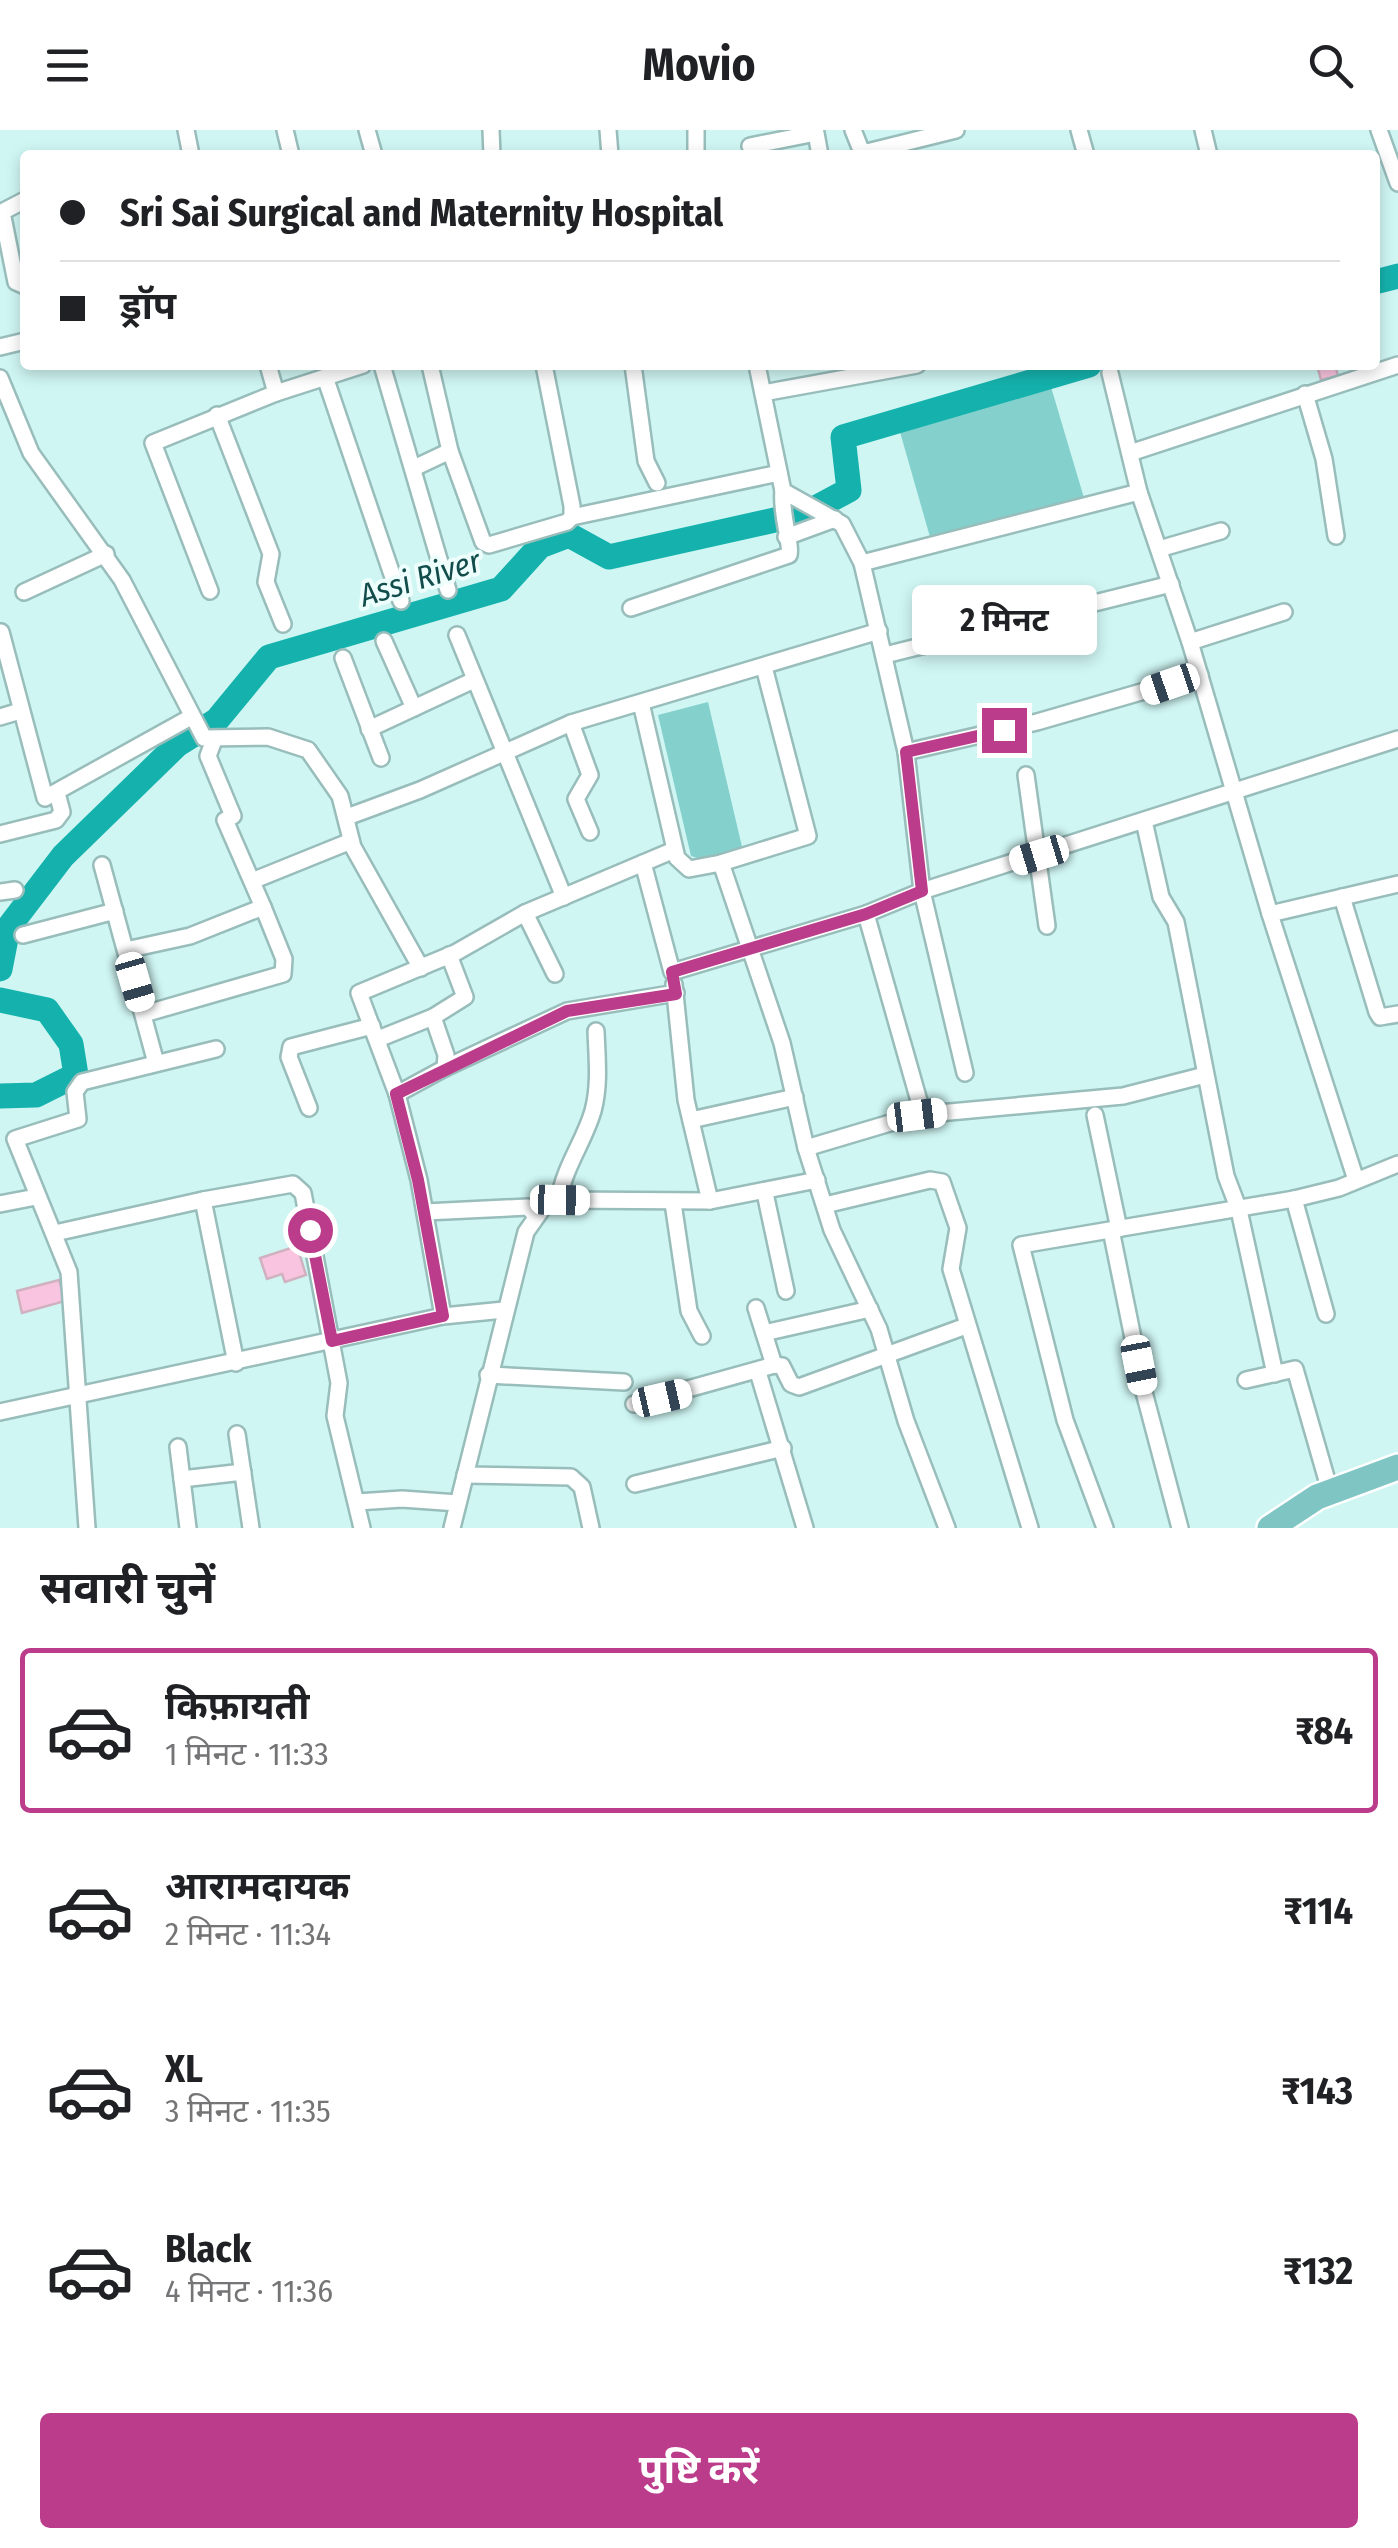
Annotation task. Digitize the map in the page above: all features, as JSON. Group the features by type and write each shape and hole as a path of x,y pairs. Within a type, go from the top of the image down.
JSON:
{"main road":[{"path":"1270,1528 1330,1491 1398,1467"},
{"path":"1301,1528 1336,1505 1398,1482"}],"street":[{"path":"872,150 956,130"},
{"path":"1378,130 1397,179"},
{"path":"750,146 822,131"},
{"path":"20,203 2,212 16,282 20,284"},
{"path":"1130,454 1305,394 1397,368"},
{"path":"269,370 276,393"},
{"path":"210,591 153,443 217,415 347,370"},
{"path":"384,370 448,590"},
{"path":"431,370 450,451 483,542 489,546 572,516 780,473"},
{"path":"545,370 572,516"},
{"path":"634,370 646,461 657,484"},
{"path":"758,370 780,473 789,495 831,516 848,532 862,563 906,752 922,891 965,1073"},
{"path":"763,394 890,370"},
{"path":"1110,373 1139,492 1190,642 1270,914 1356,1180"},
{"path":"325,377 401,601"},
{"path":"0,378 4,402 30,453 106,554 137,606 192,719 209,739 208,756 229,818 284,959 284,974 144,1014"},
{"path":"1305,394 1324,459 1336,536"},
{"path":"217,415 271,554 266,582 283,624"},
{"path":"414,468 450,451"},
{"path":"862,563 1139,492"},
{"path":"631,608 789,555 792,547 780,509 789,495"},
{"path":"785,533 831,516"},
{"path":"1159,550 1220,531"},
{"path":"24,592 106,554"},
{"path":"885,655 1171,584"},
{"path":"1190,642 1284,612"},
{"path":"348,816 420,790 572,724 879,630"},
{"path":"1,632 43,796 57,793 192,719"},
{"path":"457,636 564,897"},
{"path":"384,641 414,708"},
{"path":"343,658 381,758"},
{"path":"641,703 674,850 681,865 689,870 721,863 808,836 764,666"},
{"path":"906,752 1037,722 1200,675"},
{"path":"369,729 474,680"},
{"path":"0,716 20,711"},
{"path":"572,724 590,775 576,799 590,832"},
{"path":"209,739 268,737 302,747 340,796 348,816 351,842 421,968"},
{"path":"672,972 866,914 922,891 1398,739"},
{"path":"1026,775 1046,926"},
{"path":"0,834 56,820 62,812 57,793"},
{"path":"1144,821 1160,897 1176,922 1226,1176 1238,1210 1275,1374"},
{"path":"252,881 351,842"},
{"path":"443,1316 425,1212 396,1094 358,993 450,955 526,913 674,850"},
{"path":"721,863 746,948 782,1043 806,1148 825,1205 870,1309 946,1528"},
{"path":"643,864 672,972 691,1120 710,1201"},
{"path":"102,865 156,1063"},
{"path":"1398,867 1398,876"},
{"path":"1270,914 1398,884"},
{"path":"1342,897 1377,1012 1380,1016 1398,1014"},
{"path":"126,950 190,936 263,907"},
{"path":"23,935 115,911"},
{"path":"526,913 555,974"},
{"path":"866,914 922,1098 917,1115"},
{"path":"309,1108 289,1057 291,1047 433,1017 465,998 450,955"},
{"path":"396,1094 567,1011 676,994"},
{"path":"433,1017 446,1054 445,1068"},
{"path":"560,1200 566,1169 593,1110 598,1076 596,1031"},
{"path":"87,1528 69,1272 55,1234 8,1141 78,1118 74,1092 82,1082 216,1049"},
{"path":"806,1148 917,1115 1122,1096 1205,1075"},
{"path":"691,1120 794,1097"},
{"path":"1095,1115 1144,1392 1180,1528"},
{"path":"1105,1528 1065,1420 1021,1245 1294,1198 1398,1164"},
{"path":"452,1528 504,1310 526,1232 535,1215 560,1200 710,1201 818,1180"},
{"path":"825,1205 930,1180 942,1182 956,1218 951,1269 1030,1528"},
{"path":"55,1234 203,1200 293,1184 300,1187 340,1390 335,1416 362,1528"},
{"path":"765,1193 786,1291"},
{"path":"0,1204 36,1197"},
{"path":"1294,1198 1326,1314"},
{"path":"203,1200 236,1363"},
{"path":"673,1203 689,1311 702,1336"},
{"path":"425,1212 528,1206 535,1215"},
{"path":"756,1308 774,1365"},
{"path":"764,1333 870,1309"},
{"path":"0,1412 443,1316 504,1310"},
{"path":"634,1404 774,1365 782,1366 791,1384 799,1387 966,1326"},
{"path":"1246,1380 1296,1369 1330,1491"},
{"path":"758,1372 805,1528"},
{"path":"488,1375 624,1382"},
{"path":"236,1434 251,1528"},
{"path":"178,1447 188,1528"},
{"path":"635,1484 783,1448"},
{"path":"182,1480 242,1472"},
{"path":"465,1475 571,1477 582,1488 591,1528"},
{"path":"356,1502 402,1499 458,1503"}],"shaded area":[{"path":"1051,387 1084,498 930,537 900,432"},
{"path":"708,702 743,851 708,861 691,856 658,715"}],"building":[{"path":"1318,370 1336,370 1338,376 1321,380"},
{"path":"297,1246 306,1275 285,1282 282,1274 267,1279 260,1258"},
{"path":"59,1280 65,1301 22,1313 17,1291"}],"waterway":[{"name":"Assi River","path":"1380,281 1398,276"},
{"name":"Assi River","path":"0,969 8,928 63,856 177,745 217,720 269,657 501,589 540,546 569,535 609,557 806,513 849,490 843,437 1072,370"},
{"name":"Assi River","path":"0,1000 47,1010 71,1044 76,1075 36,1095 0,1096"}],"route":[{"path":"310,1230 332,1341 443,1316 429,1230 396,1094 567,1011 676,994 672,972 866,914 922,891 906,752 1004,730"}]}
